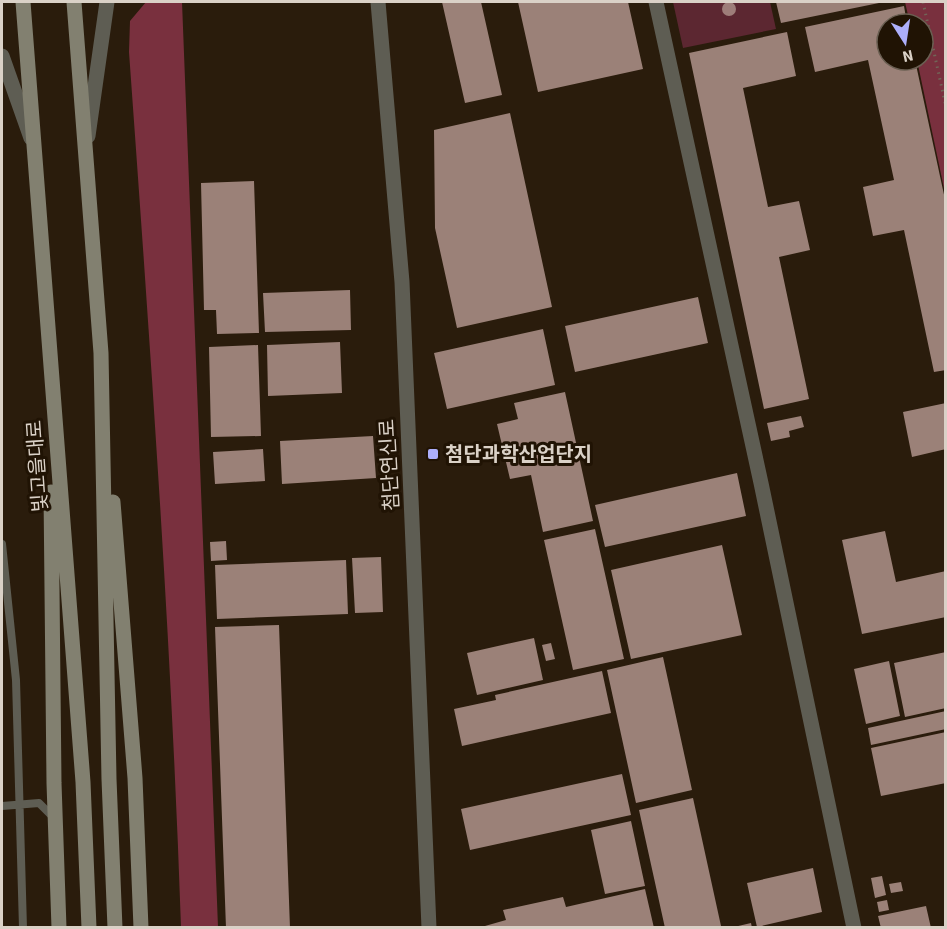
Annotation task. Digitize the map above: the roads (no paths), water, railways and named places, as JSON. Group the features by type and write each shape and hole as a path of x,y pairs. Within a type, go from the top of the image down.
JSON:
{"main road":[{"name":"빛고을대로","path":"23,2 83,782 89,927"},
{"path":"74,2 87,144 101,353 135,778 141,927"},
{"path":"101,353 109,779 115,927"},
{"path":"50,357 55,820 59,927"}],"street":[{"path":"87,144 107,2"},
{"name":"첨단연신로","path":"378,2 402,282 429,927"},
{"path":"656,2 761,483 854,927"},
{"path":"2,56 36,151"}],"lane":[{"path":"2,544 16,680 23,927"},
{"path":"2,806 39,803 55,820"}],"place":[{"name":"첨단과학산업단지","path":"433,454"}]}
